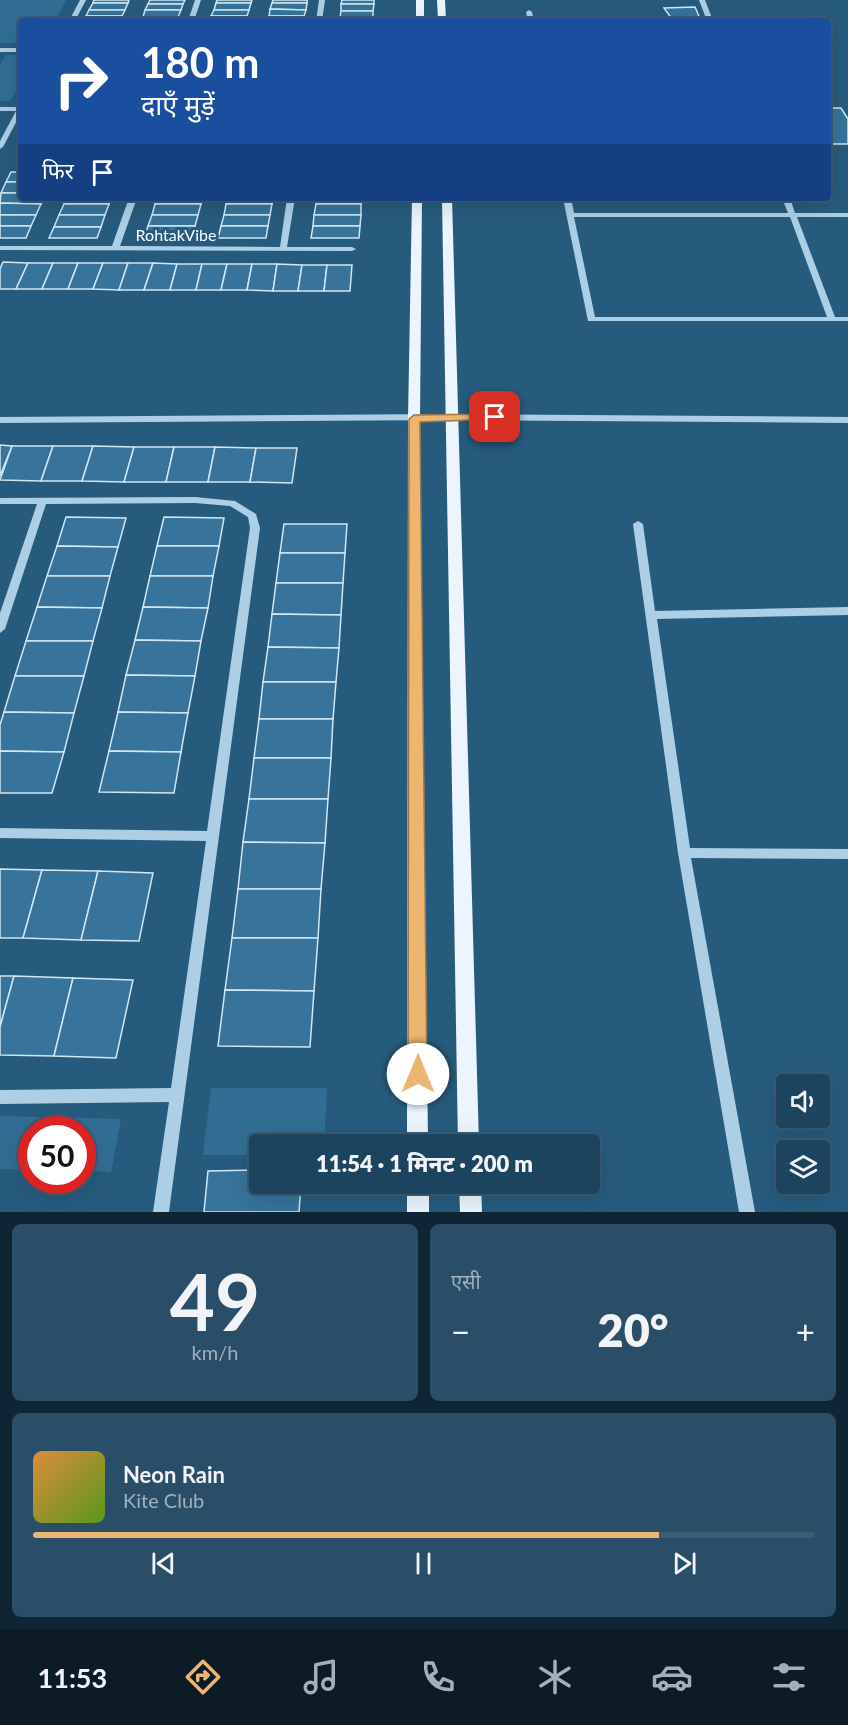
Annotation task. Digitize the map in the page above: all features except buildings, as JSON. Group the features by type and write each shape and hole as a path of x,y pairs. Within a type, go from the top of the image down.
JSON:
{"main road":[{"path":"420,0 420,18"},
{"path":"441,0 442,18"},
{"path":"417,201 414,419 418,1134"},
{"path":"447,201 450,417 470,1134"},
{"path":"418,1194 418,1212"},
{"path":"471,1194 471,1212"}],"street":[{"path":"74,18 83,0"},
{"path":"192,18 198,0"},
{"path":"319,18 322,0"},
{"path":"702,0 709,18"},
{"path":"529,12 530,18"},
{"path":"0,50 18,50"},
{"path":"0,109 18,109"},
{"path":"0,147 18,114"},
{"path":"115,249 132,201"},
{"path":"283,249 291,201"},
{"path":"568,201 591,319 848,319"},
{"path":"787,201 832,318"},
{"path":"570,215 848,215"},
{"name":"RohtakVibe","path":"0,248 351,249"},
{"path":"0,420 450,417 848,420"},
{"path":"0,501 195,500 232,503 253,516 255,528 161,1212"},
{"path":"0,629 42,502"},
{"path":"638,524 684,853 747,1212"},
{"path":"652,615 848,611"},
{"path":"0,833 212,836"},
{"path":"684,853 848,854"},
{"path":"0,1097 176,1095"}],"shaded area":[{"path":"0,0 66,0 57,18 18,18 18,43 0,43"},
{"path":"6,55 18,55 18,88 10,101 0,101 0,65"},
{"path":"211,1088 327,1088 325,1134 249,1134 249,1155 203,1155"},
{"path":"0,1116 18,1116 18,1170 0,1169"},
{"path":"96,1118 121,1119 111,1172 96,1171"}],"route":[{"path":"418,1074 414,419 495,417"}]}
